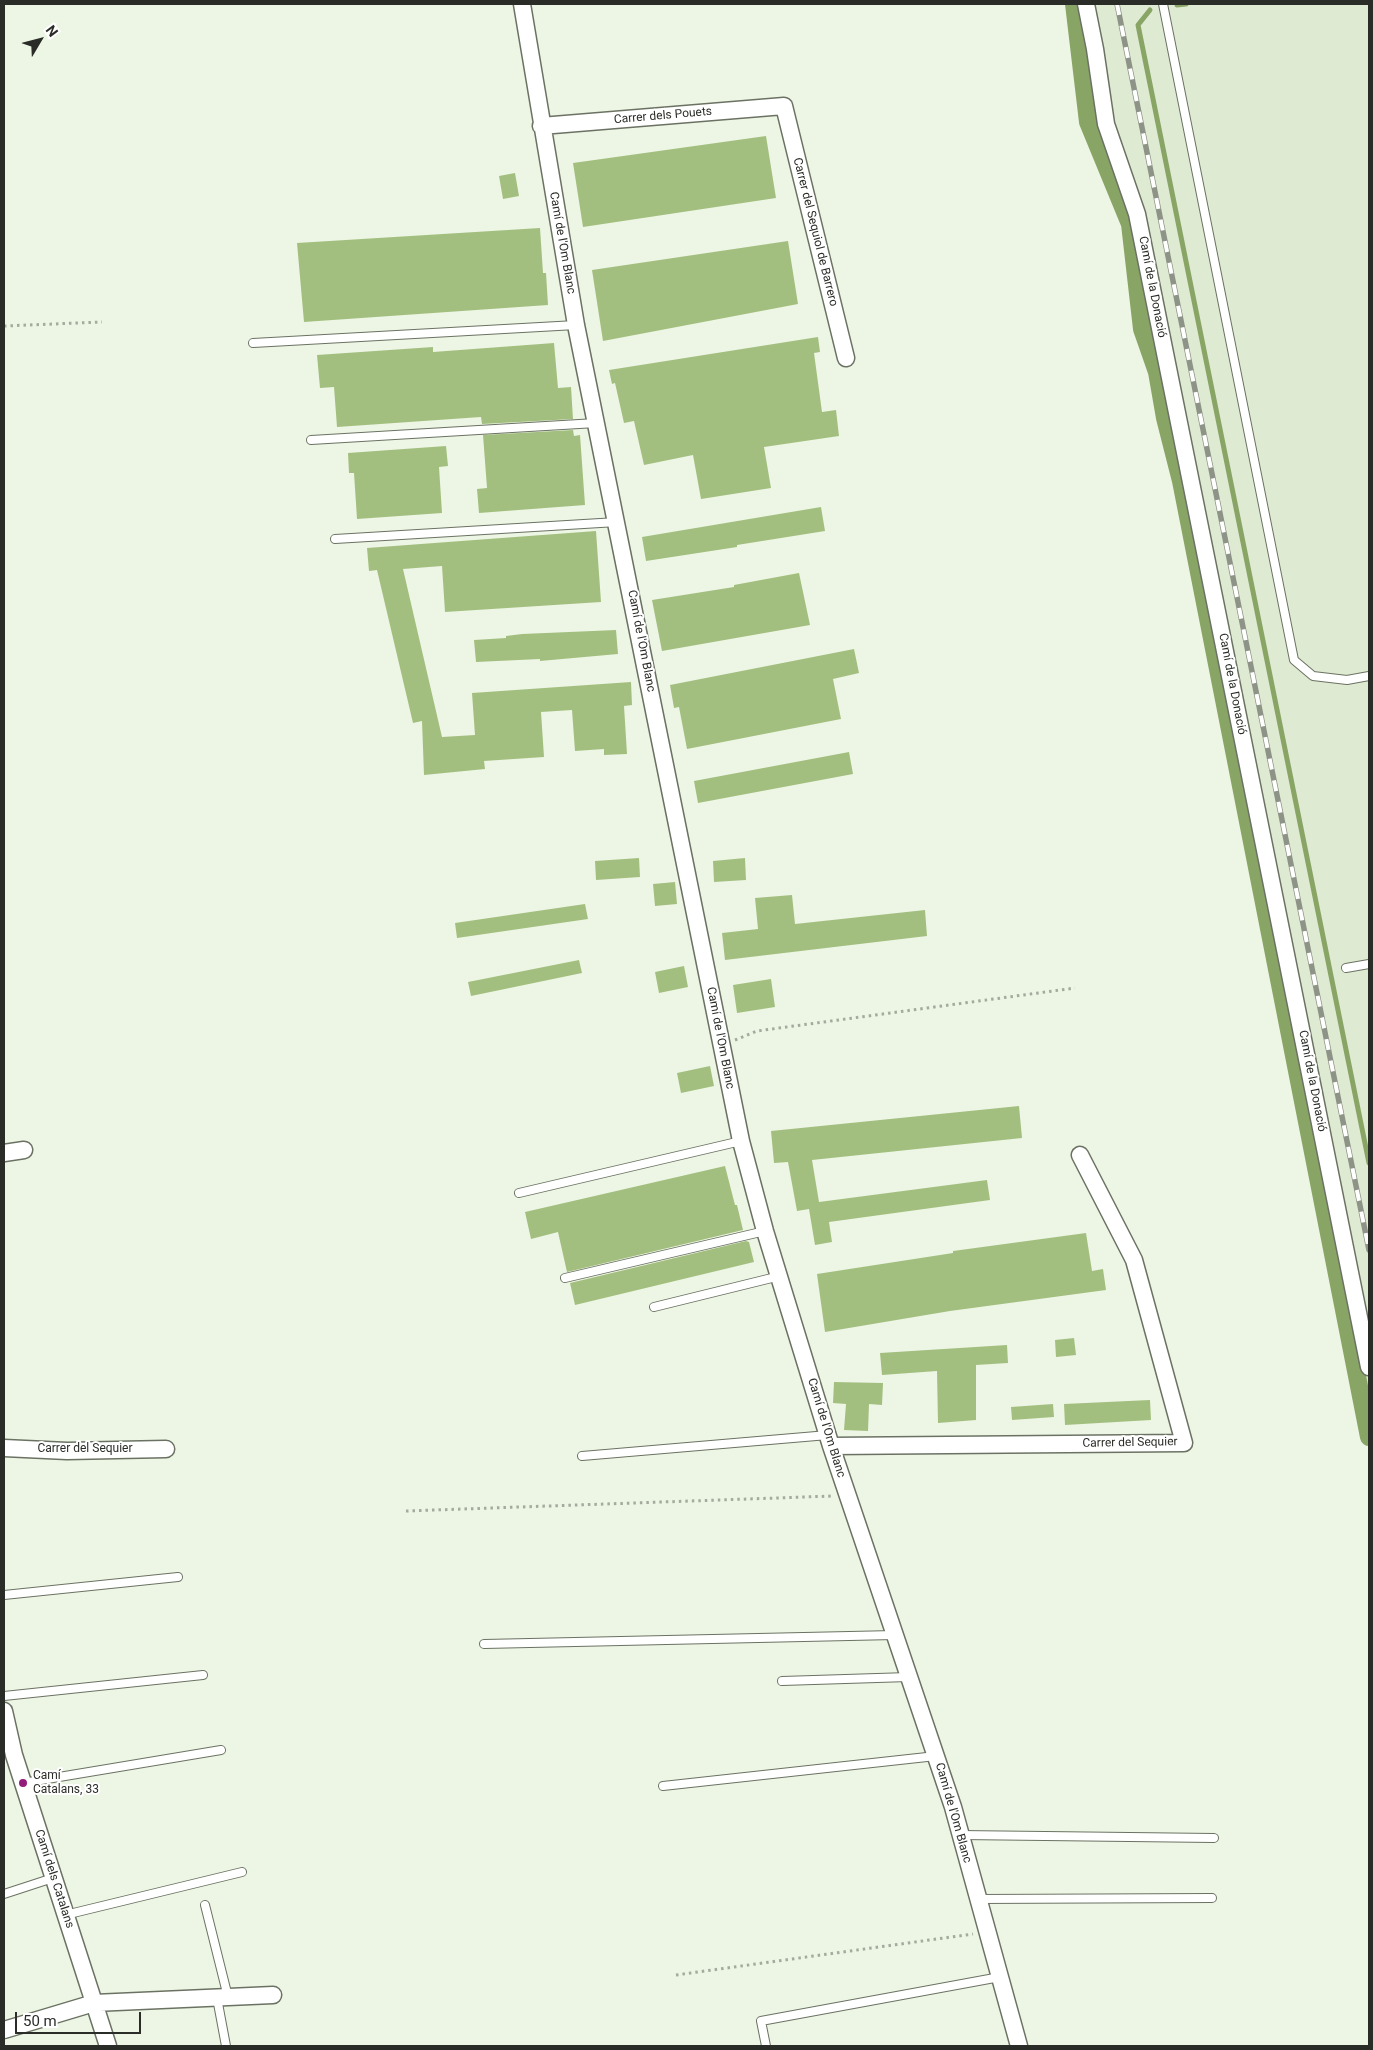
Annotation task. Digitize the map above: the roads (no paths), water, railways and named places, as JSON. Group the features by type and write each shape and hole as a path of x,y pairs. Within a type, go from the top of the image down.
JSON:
{"street":[{"name":"Camí de l'Om Blanc","path":"522,4 576,325 741,1141 765,1231 830,1441 936,1756 1019,2046"},
{"name":"Camí de la Donació","path":"1086,4 1106,124 1137,214 1369,1367"},
{"name":"Carrer dels Pouets","path":"542,126 784,106"},
{"name":"Carrer del Sequiol de Barrero","path":"784,106 846,358"},
{"path":"4,1153 24,1150"},
{"name":"Carrer del Sequier","path":"830,1441 1184,1443 1134,1260 1080,1155"},
{"name":"Carrer del Sequier","path":"4,1448 67,1451 166,1449"},
{"name":"Camí dels Catalans","path":"4,1712 10,1757 23,1783 108,2046"},
{"path":"4,2030 94,2004 273,1995"}],"lane":[{"path":"1163,4 1294,660 1313,676 1347,680 1369,676"},
{"path":"253,343 576,325"},
{"path":"312,440 596,423"},
{"path":"335,539 617,522"},
{"path":"1346,968 1369,964"},
{"path":"519,1193 741,1141"},
{"path":"565,1278 765,1231"},
{"path":"654,1307 780,1276"},
{"path":"582,1456 830,1441"},
{"path":"4,1595 178,1577"},
{"path":"484,1644 895,1635"},
{"path":"4,1696 203,1675"},
{"path":"782,1681 909,1677"},
{"path":"23,1783 221,1750"},
{"path":"663,1786 936,1756"},
{"path":"960,1835 1214,1838"},
{"path":"66,1915 242,1872"},
{"path":"4,1894 54,1878"},
{"path":"978,1899 1212,1898"},
{"path":"205,1904 222,1998 226,2046"},
{"path":"766,2046 761,2021 1000,1978"}],"waterway":[{"path":"1074,4 1088,122 1130,224 1142,329 1157,372 1165,418 1181,481 1369,1437"},
{"path":"1177,5 1186,4"},
{"path":"1150,10 1138,25 1369,1163"}],"railway":[{"path":"1117,4 1369,1250"}],"place":[{"name":"Camí Catalans, 33","path":"23,1783"}]}
